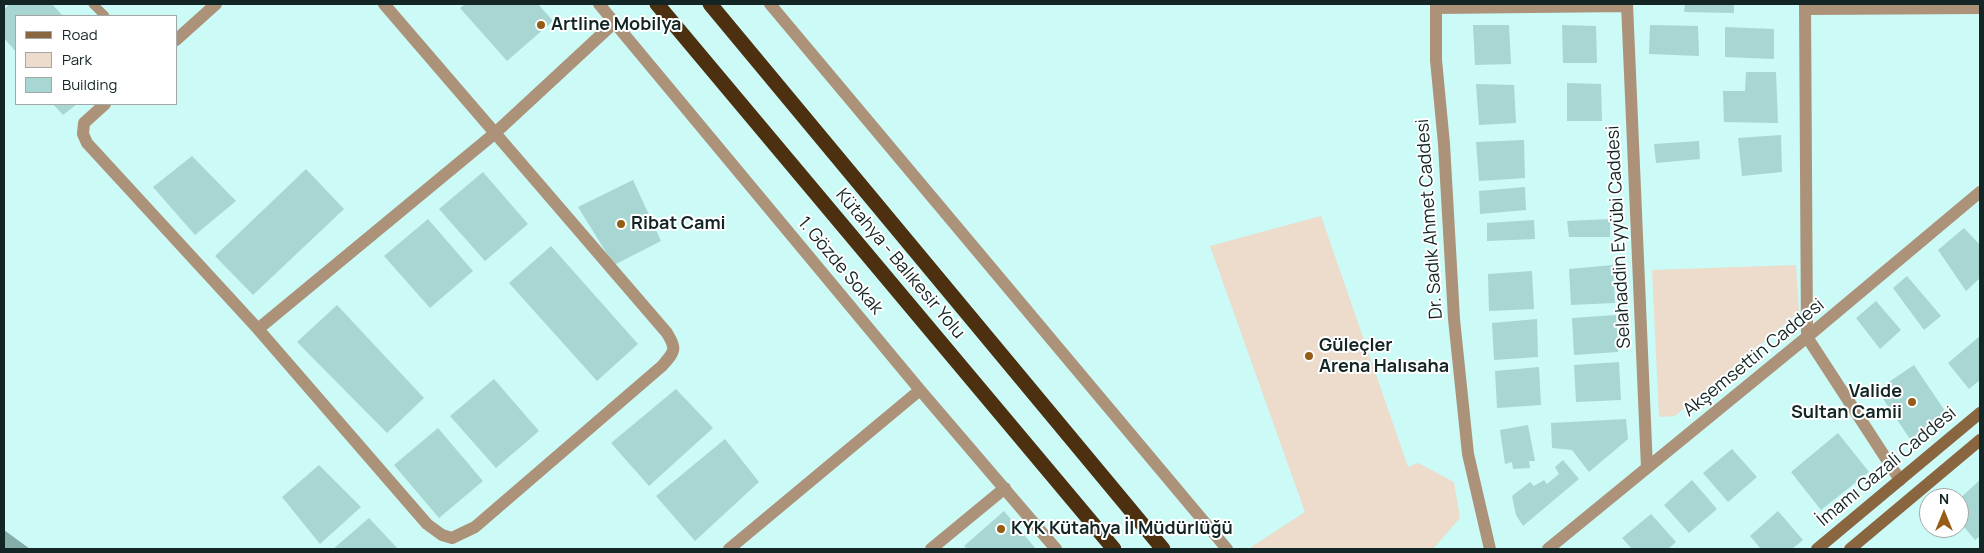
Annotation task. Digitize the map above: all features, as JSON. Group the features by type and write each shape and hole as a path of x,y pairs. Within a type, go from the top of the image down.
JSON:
{"highway":[{"name":"Kütahya - Balıkesir Yolu","path":"657,4 1114,549"},
{"name":"Kütahya - Balıkesir Yolu","path":"710,4 1163,549"}],"main road":[{"name":"İmamı Gazali Caddesi","path":"1817,549 1980,412"},
{"path":"1850,549 1980,440"}],"street":[{"path":"178,38 216,4"},
{"path":"104,105 84,123 83,134 87,143 258,329 426,524 442,535 452,538 475,527 662,366 674,353 674,345 667,333 384,4"},
{"name":"1. Gözde Sokak","path":"599,4 920,390 1056,549"},
{"path":"770,4 1227,549"},
{"path":"1436,6 1627,5"},
{"name":"Selahaddin Eyyübi Caddesi","path":"1627,5 1647,468"},
{"name":"Dr. Sadık Ahmet Caddesi","path":"1436,6 1436,60 1444,144 1456,338 1468,454 1490,549"},
{"path":"1900,480 1807,337 1805,6 1980,8"},
{"path":"258,329 494,134 615,22"},
{"name":"Akşemsettin Caddesi","path":"1548,549 1807,337 1980,192"},
{"path":"730,549 920,390"},
{"path":"931,549 1005,488"}],"lane":[{"path":"93,4 104,15"}],"green space":[{"name":"Güleçler Arena Halısaha","path":"1321,216 1408,467 1418,463 1454,482 1460,518 1433,549 1252,549 1251,547 1305,512 1210,246"},
{"path":"1796,265 1799,312 1675,416 1659,417 1652,270"}],"water":[{"path":"4,530 30,549 4,549"}],"building":[{"path":"10,4 52,4 62,15 15,15 15,51 4,38 4,9"},
{"path":"465,4 538,4 553,21 507,61 460,8"},
{"path":"1685,4 1734,4 1734,13 1684,12"},
{"path":"1473,25 1509,25 1511,64 1475,65"},
{"path":"1562,25 1596,26 1597,63 1563,63"},
{"path":"1650,25 1698,26 1699,56 1649,54"},
{"path":"1725,27 1774,29 1774,59 1725,57"},
{"path":"1746,72 1776,72 1778,123 1724,122 1723,91 1745,91"},
{"path":"1567,83 1601,84 1602,121 1567,121"},
{"path":"1476,84 1514,85 1516,123 1479,125"},
{"path":"54,105 76,105 63,115"},
{"path":"1781,135 1782,172 1742,176 1738,138"},
{"path":"1524,140 1525,178 1479,181 1476,142"},
{"path":"1699,141 1700,159 1656,163 1654,144"},
{"path":"192,156 236,201 195,235 153,187"},
{"path":"306,169 344,209 253,295 215,256"},
{"path":"483,172 528,224 485,261 439,209"},
{"name":"Ribat Cami","path":"633,180 661,241 614,265 578,207"},
{"path":"1525,187 1526,210 1480,214 1479,191"},
{"path":"428,219 473,271 430,308 384,256"},
{"path":"1610,219 1610,237 1569,237 1567,221"},
{"path":"1534,220 1535,239 1487,241 1487,223"},
{"path":"1964,228 1980,245 1980,278 1966,291 1938,250"},
{"path":"551,246 638,344 597,381 509,283"},
{"path":"1613,265 1615,303 1571,305 1569,269"},
{"path":"1532,271 1534,309 1489,311 1488,274"},
{"path":"1907,276 1941,316 1924,330 1893,288"},
{"path":"1876,301 1901,330 1880,349 1856,318"},
{"path":"337,305 424,398 387,433 297,342"},
{"path":"1616,315 1618,352 1574,355 1572,318"},
{"path":"1537,319 1538,357 1494,360 1492,323"},
{"path":"1980,336 1980,380 1969,389 1948,363"},
{"path":"1619,362 1621,400 1576,402 1574,365"},
{"name":"Valide Sultan Camii","path":"1914,365 1947,414 1910,439 1877,390"},
{"path":"1539,367 1541,405 1497,408 1495,371"},
{"path":"494,379 539,431 496,468 450,416"},
{"path":"676,389 713,428 649,486 611,443"},
{"path":"1626,419 1628,439 1589,472 1572,450 1552,448 1551,423"},
{"path":"1528,425 1535,461 1529,461 1530,468 1513,469 1512,462 1505,464 1500,430"},
{"path":"438,428 483,481 439,518 394,465"},
{"path":"1838,433 1869,472 1821,510 1791,472"},
{"path":"725,439 759,482 695,541 656,496"},
{"path":"1732,449 1757,477 1728,502 1703,473"},
{"path":"1563,460 1579,479 1523,526 1516,515 1512,496 1530,482 1534,486 1544,480 1547,484 1559,474 1555,467"},
{"path":"319,465 361,507 320,544 282,497"},
{"path":"1692,480 1717,509 1689,533 1664,505"},
{"path":"1980,480 1980,536 1975,540 1969,533 1969,490"},
{"name":"KYK Kütahya İl Müdürlüğü","path":"1004,511 1036,549 967,549 964,546"},
{"path":"1778,511 1803,540 1792,549 1761,549 1750,536"},
{"path":"1651,514 1676,542 1668,549 1632,549 1622,538"},
{"path":"369,518 398,549 333,549"}],"place":[{"name":"Artline Mobilya","path":"541,25"},
{"name":"Ribat Cami","path":"621,224"},
{"name":"Güleçler Arena Halısaha","path":"1309,356"},
{"name":"Valide Sultan Camii","path":"1912,402"},
{"name":"KYK Kütahya İl Müdürlüğü","path":"1001,529"}]}
